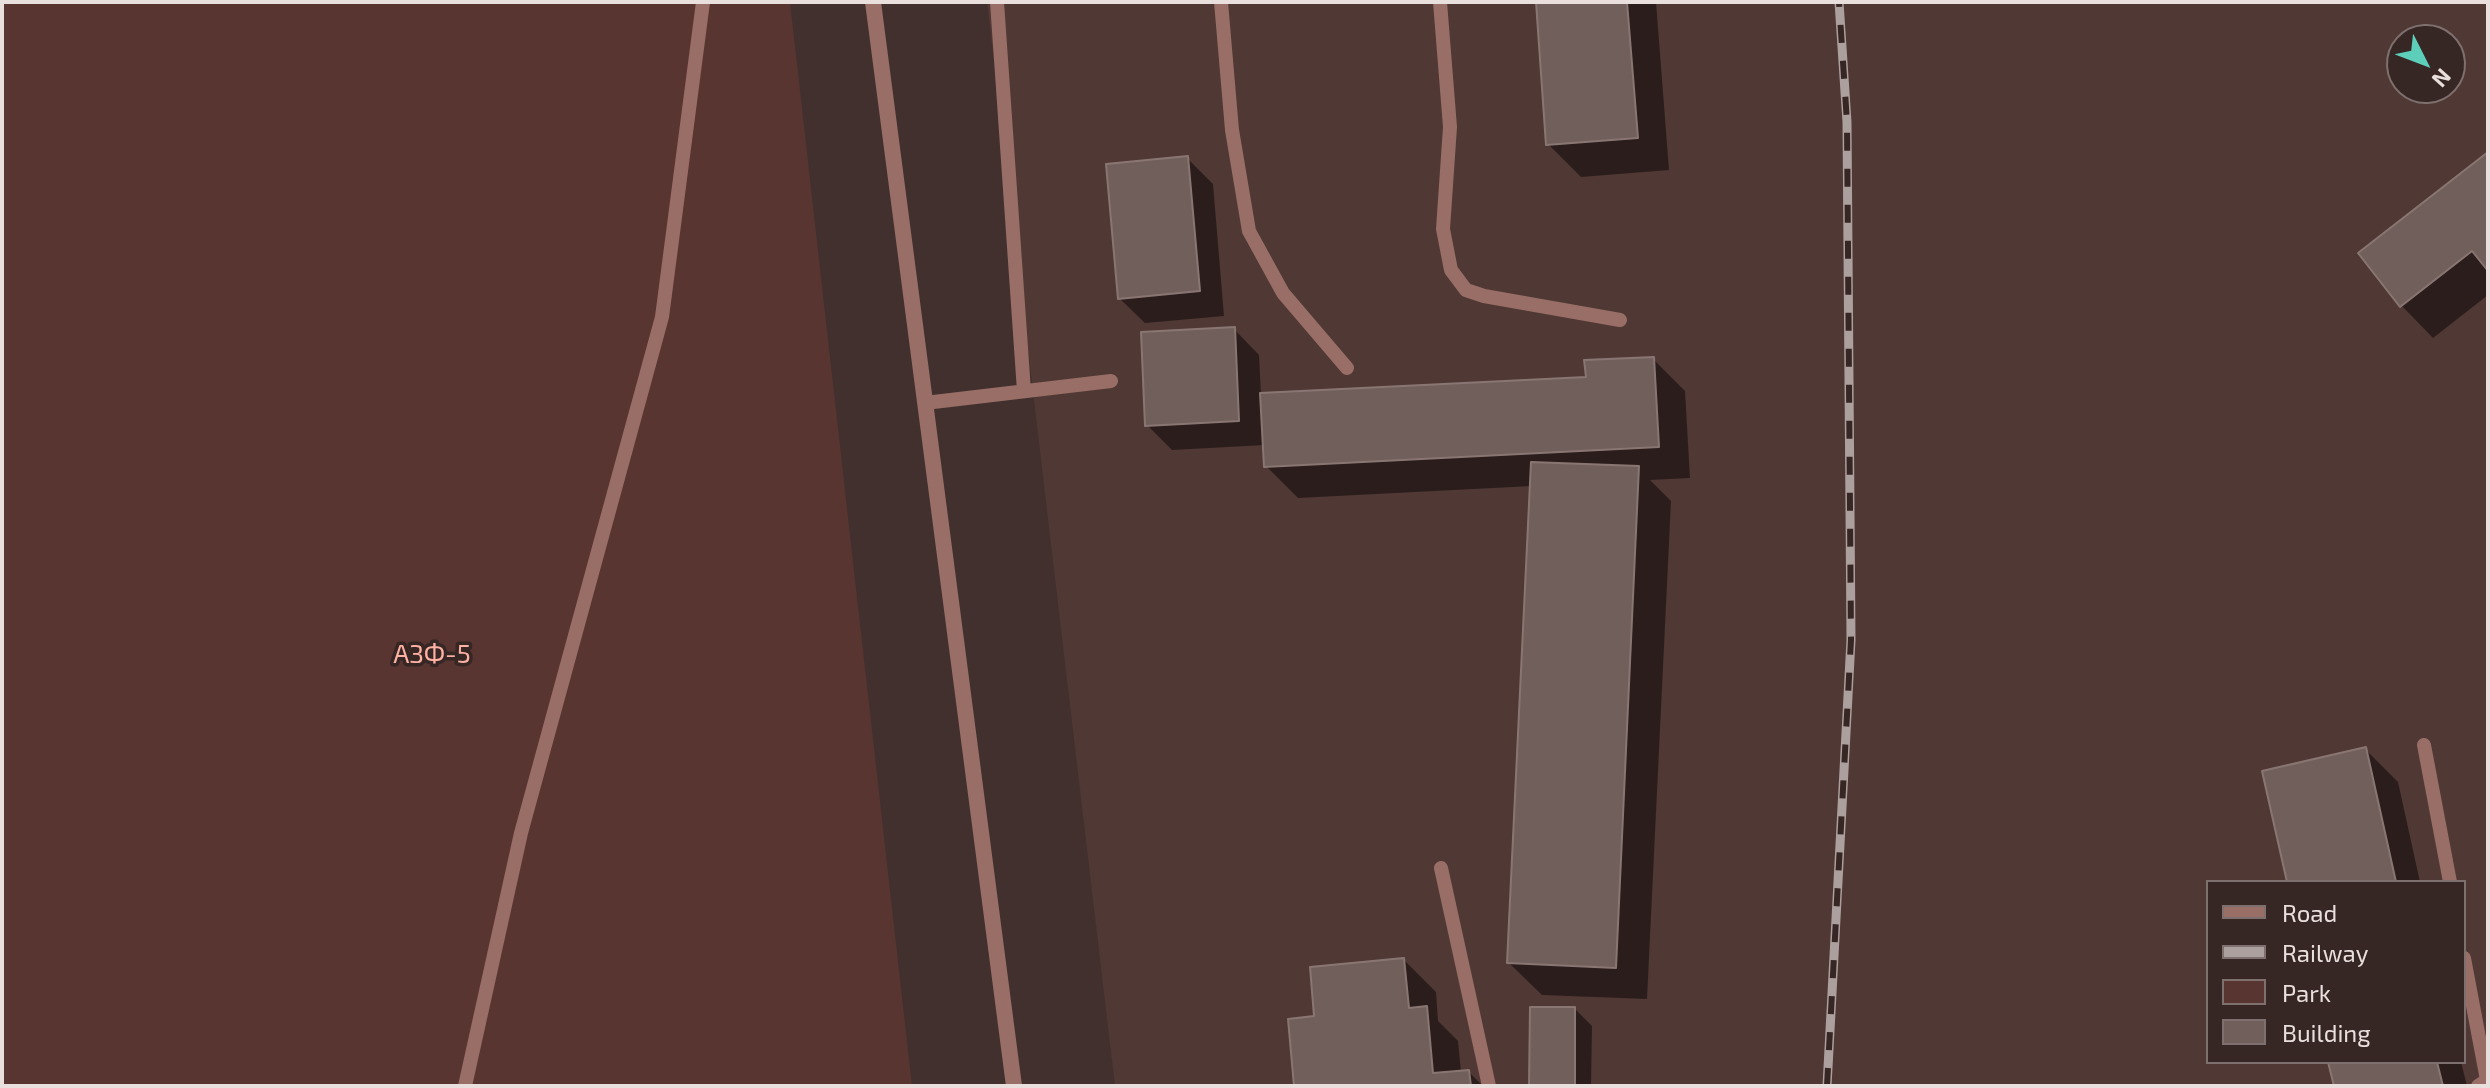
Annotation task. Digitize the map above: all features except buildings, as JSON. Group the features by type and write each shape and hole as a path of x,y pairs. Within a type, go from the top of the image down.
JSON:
{"street":[{"path":"873,2 1014,1086"}],"lane":[{"path":"465,1086 521,833 662,317 703,2"},
{"path":"997,2 1024,391"},
{"path":"1221,2 1232,130 1249,231 1283,293 1347,368"},
{"path":"1440,2 1450,127 1443,229 1451,270 1466,290 1484,296 1620,320"},
{"path":"925,403 1111,381"},
{"path":"2424,745 2450,880"},
{"path":"1441,868 1489,1086"},
{"path":"2466,969 2487,1080 2478,1086"}],"shaded area":[{"path":"987,2 2488,2 2488,1086 1115,1086"}],"green space":[{"name":"АЗФ-5","path":"2,2 790,2 912,1086 2,1086"}],"railway":[{"path":"1827,1086 1851,640 1847,122 1839,2"}]}
